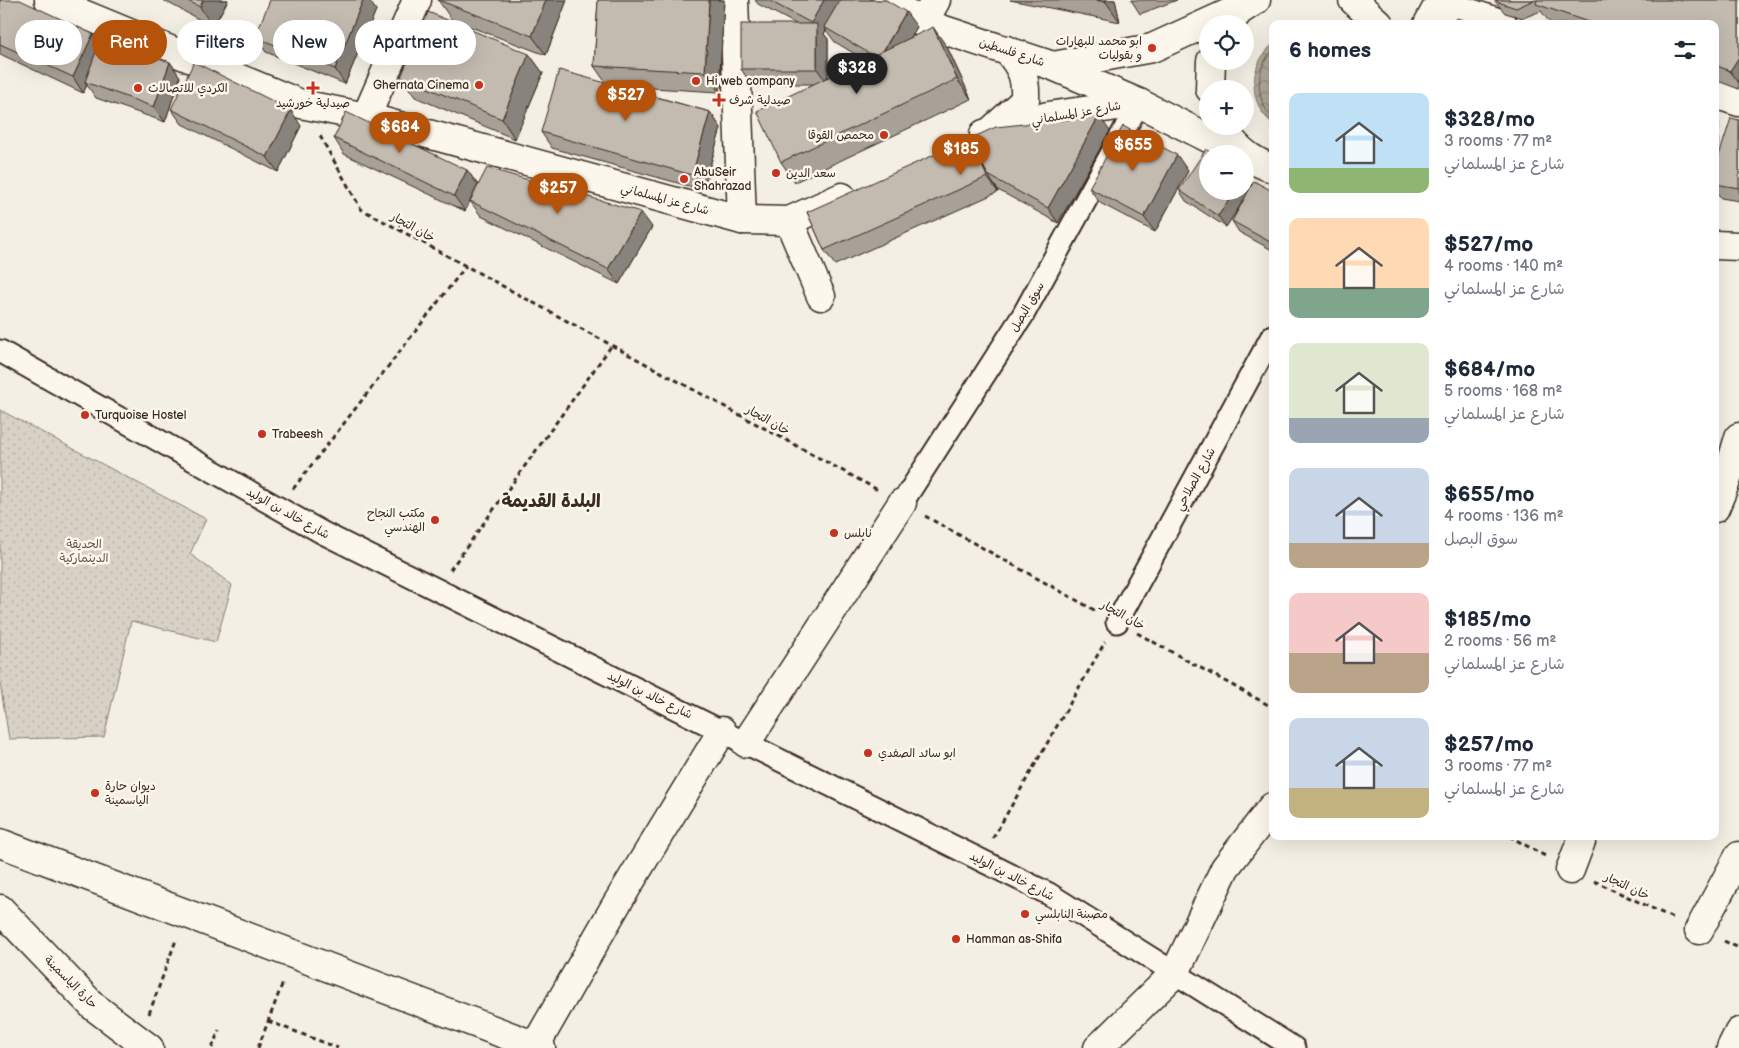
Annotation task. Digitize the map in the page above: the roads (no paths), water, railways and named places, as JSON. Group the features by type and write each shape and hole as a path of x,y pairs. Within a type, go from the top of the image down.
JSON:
{"street":[{"name":"شارع عز المسلماني","path":"49,0 301,104 366,117 742,220 790,221 862,189"},
{"path":"366,117 417,0"},
{"path":"734,0 742,220"},
{"name":"شارع فلسطين","path":"886,0 930,11 1007,50 1053,66 1139,103 1222,145"},
{"path":"1353,0 1375,20"},
{"path":"1236,15 1255,1"},
{"path":"1053,66 1152,48 1255,1"},
{"path":"1436,9 1485,20"},
{"path":"989,132 1025,100 1026,82 1019,64 1007,50"},
{"path":"1719,95 1739,102"},
{"name":"شارع عز المسلماني","path":"962,145 989,132 1048,116 1139,103"},
{"name":"سوق البصل","path":"902,503 1023,315 1139,103"},
{"path":"790,221 821,296"},
{"path":"1719,245 1739,246"},
{"name":"شارع الصلاحي","path":"1117,622 1269,342"},
{"name":"شارع خالد بن الوليد","path":"0,351 324,533 1049,894 1294,1048"},
{"path":"1719,499 1727,480 1739,437"},
{"path":"746,743 902,503"},
{"path":"0,843 537,1047 616,905 722,731"},
{"path":"1098,1048 1175,973 1225,868 1269,811"},
{"path":"1570,870 1581,840"},
{"path":"1699,930 1739,856"},
{"name":"حارة الياسمينة","path":"0,909 93,1006 144,1044"},
{"path":"1731,1048 1739,1032"}],"water":[{"path":"1269,48 1269,120 1258,105 1255,95 1254,84 1258,63"}],"place":[{"name":"ابو محمد للبهارات و بقوليات","path":"1152,48"},
{"name":"Hi web company","path":"696,81"},
{"name":"Ghernata Cinema","path":"479,85"},
{"name":"الكردي للاتصالات","path":"138,88"},
{"name":"صيدلية خورشيد","path":"313,88"},
{"name":"صيدلية شرف","path":"719,100"},
{"name":"محمص القوقا","path":"884,135"},
{"name":"سعد الدين","path":"776,173"},
{"name":"AbuSeir Shahrazad","path":"684,179"},
{"name":"Turquoise Hostel","path":"85,415"},
{"name":"Trabeesh","path":"262,434"},
{"name":"مكتب النجاح الهندسي","path":"435,520"},
{"name":"نابلس","path":"834,533"},
{"name":"ابو سائد الصفدي","path":"868,753"},
{"name":"ديوان حارة الياسمينة","path":"95,793"},
{"name":"مصبنة النابلسي","path":"1025,914"},
{"name":"Hamman as-Shifa","path":"956,939"}],"district":[{"name":"البلدة القديمة","path":"551,501"}],"park label":[{"name":"الحديقة الدينماركية","path":"84,551"}]}
